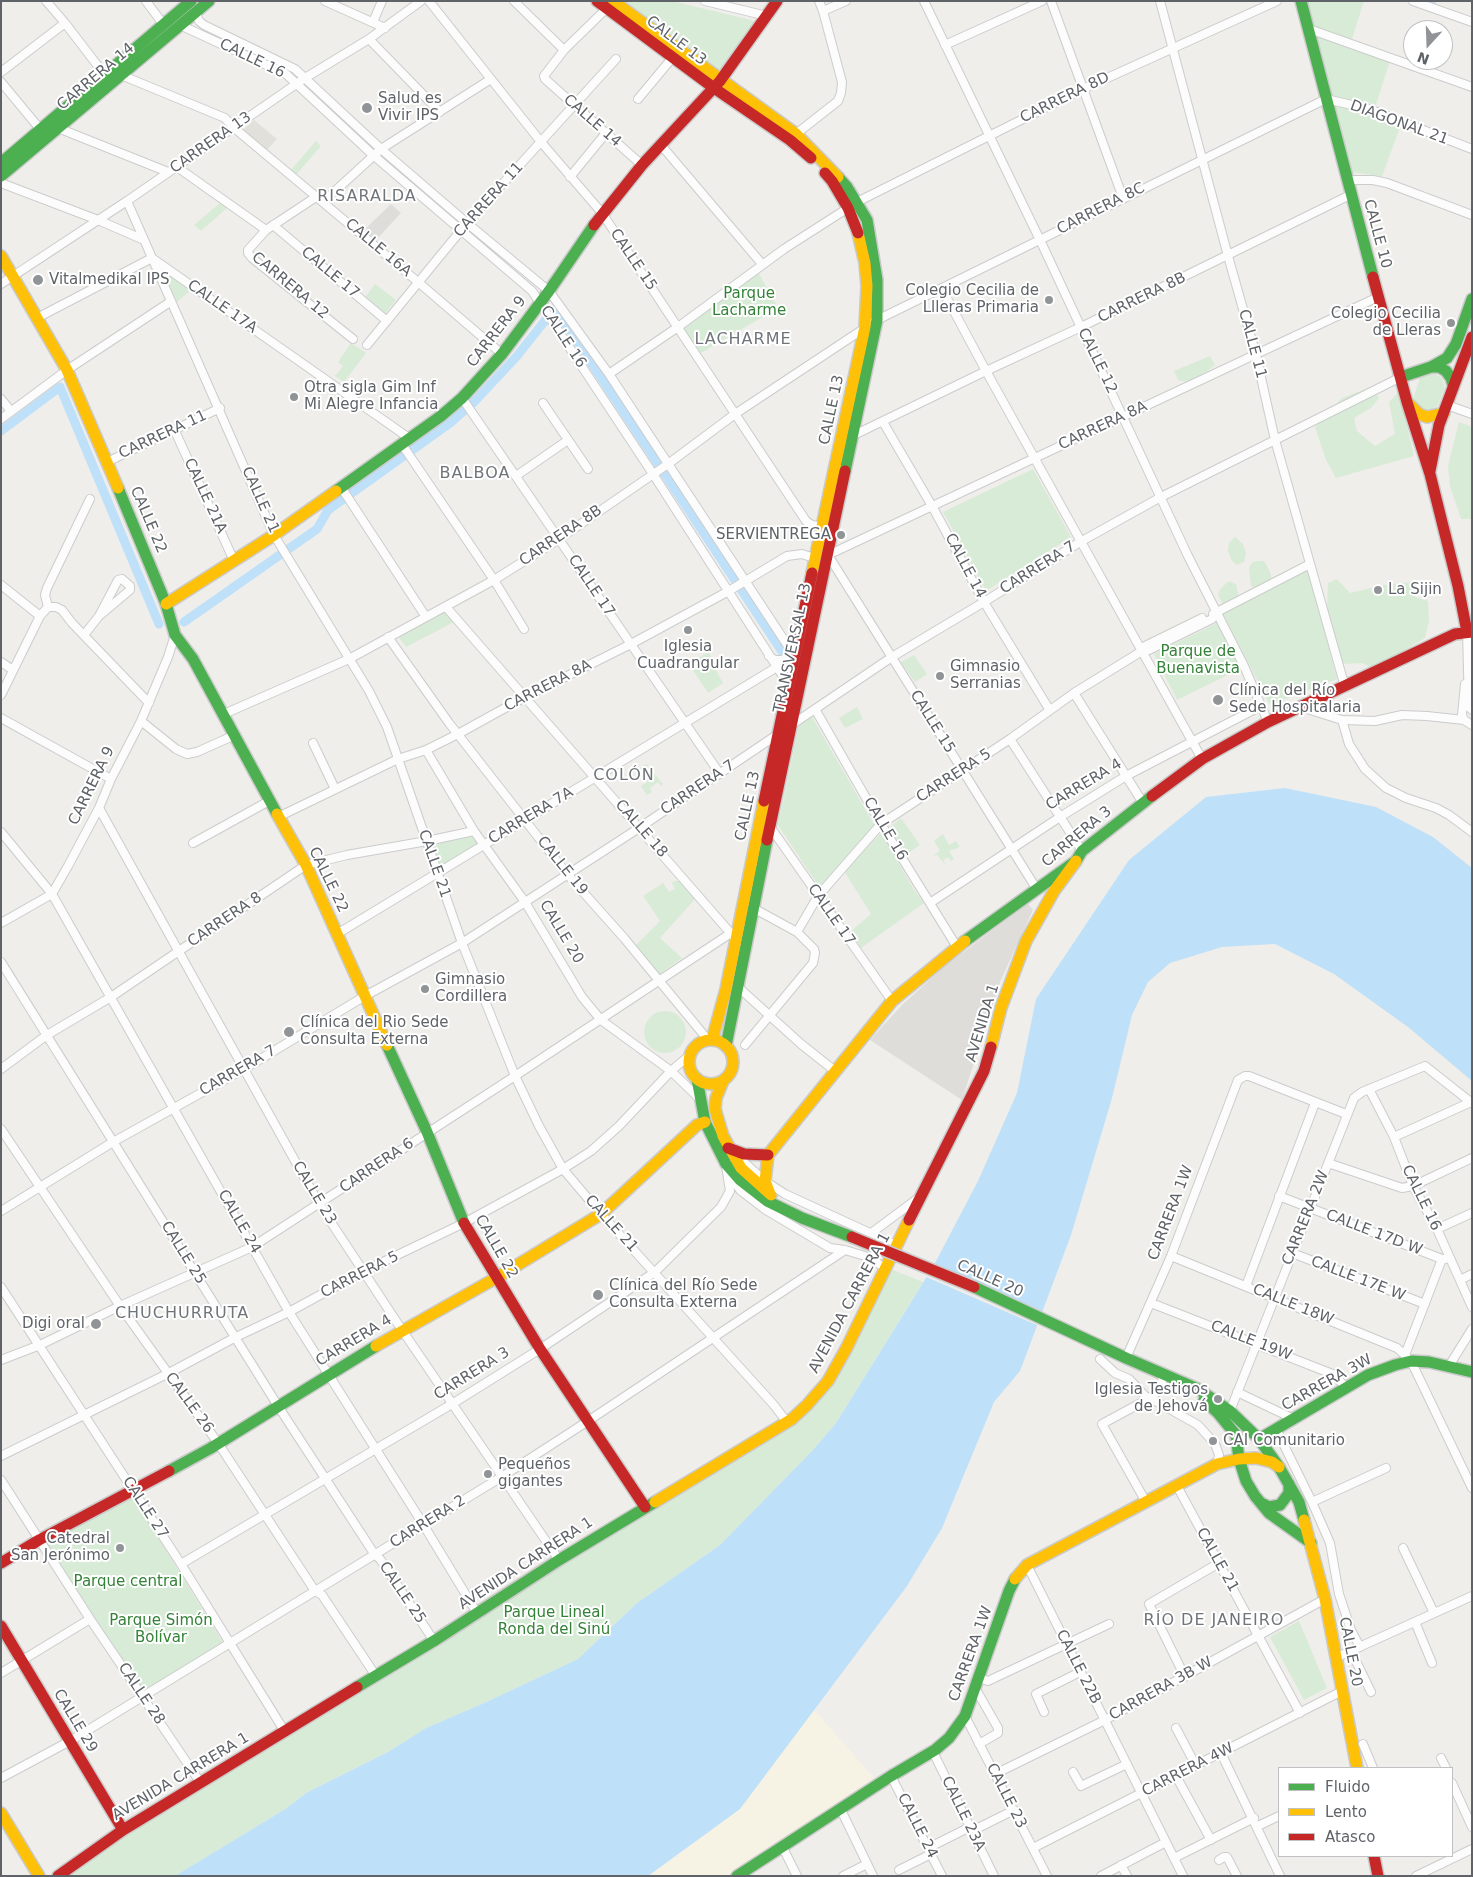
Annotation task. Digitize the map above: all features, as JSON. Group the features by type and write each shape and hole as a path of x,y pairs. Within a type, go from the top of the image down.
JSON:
{"street":[{"path":"46,1 104,74"},
{"path":"146,1 163,24"},
{"name":"CARRERA 14","path":"1,162 163,24 195,6 209,1"},
{"path":"325,1 385,28"},
{"path":"373,22 382,1"},
{"name":"CARRERA 13","path":"1,284 127,201 304,78 369,39 421,1"},
{"name":"CALLE 15","path":"430,1 541,142 602,213 806,521 821,527"},
{"path":"514,1 564,50 611,3"},
{"name":"CALLE 13","path":"597,1 611,3 790,140 817,164 867,220 874,255"},
{"path":"705,1 767,16"},
{"name":"CARRERA 9","path":"166,604 344,492 464,401 543,307 550,291 602,213 642,165 717,84 777,1"},
{"path":"796,134 838,101 841,93 842,82 819,1"},
{"path":"823,12 846,1"},
{"name":"CALLE 12","path":"924,1 1124,416 1188,556 1218,612 1268,722"},
{"path":"945,45 1042,1"},
{"path":"1051,1 1123,198"},
{"name":"CALLE 11","path":"1160,1 1256,355 1276,440 1345,687"},
{"name":"CARRERA 8D","path":"609,374 678,327 762,264 852,205 1083,90 1278,1"},
{"name":"CALLE 10","path":"1301,1 1310,29 1350,196 1401,377 1406,402 1430,474 1469,632 1468,654"},
{"path":"1413,1 1472,22"},
{"name":"CALLE 13","path":"611,3 673,57 796,134 847,187 866,263 865,327 798,631 778,734 734,936"},
{"name":"CARRERA 14","path":"1,176 180,26 195,6"},
{"name":"CALLE 16","path":"195,6 200,21 295,69 380,149 550,291 609,374 666,465 788,646 786,657 774,660 769,656"},
{"path":"1,72 64,23"},
{"name":"CALLE 16","path":"180,26 286,74 373,155 532,291 655,472 788,684"},
{"path":"1310,29 1472,87"},
{"path":"369,39 440,112"},
{"name":"CALLE 14","path":"564,50 544,76 545,79 642,165"},
{"path":"638,99 673,57"},
{"name":"CARRERA 11","path":"367,345 467,223 616,59"},
{"name":"CALLE 16A","path":"121,75 225,118 233,127 502,354"},
{"name":"CARRERA 12","path":"353,339 252,258 248,250 266,230 320,200 380,149 491,79"},
{"path":"1,82 40,129"},
{"name":"DIAGONAL 21","path":"1326,99 1369,109 1472,149"},
{"name":"CARRERA 8C","path":"878,320 1326,99"},
{"path":"58,128 168,172"},
{"path":"570,177 606,133"},
{"path":"661,145 762,264"},
{"path":"176,167 266,230"},
{"path":"1347,180 1373,180 1386,183 1472,215"},
{"path":"1,183 98,220 144,240"},
{"name":"CARRERA 8B","path":"852,436 1350,196"},
{"path":"37,318 152,258 127,201"},
{"name":"CALLE 17","path":"273,225 387,321"},
{"name":"TRANSVERSAL 13","path":"726,1046 741,962 878,320 874,255"},
{"name":"CALLE 22","path":"1,256 67,370 166,604 175,635 193,659 269,801 306,865 427,1132 464,1223 540,1350 645,1507"},
{"name":"CALLE 21","path":"152,258 170,302 220,408 274,535 370,691 384,720 462,943 516,1076 539,1126 563,1169 787,1422"},
{"name":"CALLE 17A","path":"152,258 406,446 524,629"},
{"path":"942,289 1080,542 1202,759"},
{"name":"CARRERA 8A","path":"828,555 1378,297"},
{"path":"1401,377 1430,367 1447,358 1452,352 1472,299"},
{"path":"1,419 67,370 170,302"},
{"name":"CARRERA 8B","path":"224,714 349,659 494,580 559,539 666,465 735,414 878,320"},
{"name":"CALLE 10","path":"1430,474 1433,449 1445,409 1453,385 1470,350 1472,337"},
{"path":"1430,367 1446,371 1453,385"},
{"name":"CARRERA 7","path":"1,1211 113,1142 244,1069 365,996 462,943 639,828 892,657 1080,542 1161,498 1401,377"},
{"path":"1,399 11,411"},
{"name":"CALLE 17","path":"464,401 720,774"},
{"path":"1406,402 1412,409 1427,417 1436,416 1445,409 1472,414"},
{"path":"542,403 588,469"},
{"name":"CARRERA 11","path":"107,462 220,408"},
{"name":"CALLE 14","path":"883,422 932,506 984,602 1049,710"},
{"name":"CALLE 21A","path":"175,431 234,561"},
{"path":"516,476 568,440"},
{"path":"344,492 426,617"},
{"path":"48,608 45,595 47,588 90,499"},
{"name":"CARRERA 8A","path":"278,817 335,788 398,760 426,750 458,734 525,697 631,644 730,590 787,556 802,554 814,558"},
{"name":"CALLE 15","path":"828,555 1036,888"},
{"name":"CARRERA 5","path":"797,932 818,896 881,824 1010,739 1074,693 1142,651 1149,650 1212,619 1218,612 1310,564"},
{"path":"84,635 99,616 118,580 122,579 130,586 130,590 99,616"},
{"path":"1,585 40,616"},
{"path":"1,695 40,616 48,608 56,607 62,610 148,703"},
{"name":"CALLE 18","path":"446,607 734,936"},
{"path":"785,642 798,631"},
{"name":"CARRERA 3","path":"768,1155 892,1001 957,947 1079,856 1117,822 1202,759 1268,722 1302,708 1455,634 1469,632"},
{"name":"CARRERA 9","path":"52,894 99,808 111,779 141,721 168,657 175,635"},
{"name":"CALLE 19","path":"388,637 458,734 566,874 624,938 710,1040"},
{"path":"1468,654 1469,707 1472,710"},
{"path":"1464,720 1462,708 1468,654"},
{"path":"1,662 13,670"},
{"name":"CARRERA 7A","path":"337,934 776,667"},
{"path":"1074,693 1143,803"},
{"name":"CARRERA 4","path":"930,903 1126,776 1261,706"},
{"path":"1302,708 1342,720 1376,721 1402,716 1427,716 1464,720 1472,725"},
{"name":"CALLE 16","path":"815,709 881,824 957,947"},
{"path":"1,718 111,779"},
{"path":"1342,720 1349,744 1365,769 1386,788 1406,798 1450,814 1472,832"},
{"path":"141,721 176,749 187,754 197,752 235,735"},
{"path":"1010,739 1060,817 1079,856"},
{"path":"313,743 335,788"},
{"name":"CALLE 20","path":"426,750 474,831 525,902 582,997 601,1020 671,1071 702,1101"},
{"path":"193,843 269,801"},
{"name":"CALLE 23","path":"99,808 319,1204 402,1330 559,1560"},
{"name":"CALLE 17","path":"771,828 892,1001"},
{"name":"CARRERA 8","path":"1,1069 46,1035 111,997 306,865 347,855 474,831"},
{"name":"CALLE 24","path":"1,832 52,894 289,1312 477,1613"},
{"name":"AVENIDA 1","path":"920,1196 984,1071 1002,1008 1026,940 1054,891 1079,856"},
{"path":"1,923 52,894"},
{"path":"1024,898 1038,899 1042,905 1042,912"},
{"path":"745,1045 814,958 814,949 797,932 753,908"},
{"path":"710,1040 726,989 734,936"},
{"name":"CARRERA 6","path":"1,1360 40,1345 120,1306 252,1247 516,1076 659,980 734,936"},
{"name":"CALLE 25","path":"1,962 278,1406 375,1555 380,1559 434,1640"},
{"path":"738,987 768,1016 835,1071"},
{"path":"802,1218 770,1194 741,1168 728,1148 715,1109 716,1098 723,1081 732,1071 733,1057 726,1046 719,1042 710,1040 697,1045 691,1054 690,1067 697,1078 706,1122 731,1178 740,1190 766,1210 830,1248 865,1256 886,1268"},
{"name":"CARRERA 5","path":"1,1456 464,1223 563,1169 591,1151 619,1126 671,1071 691,1054"},
{"name":"CARRERA 2W","path":"1230,1411 1346,1114 1354,1098 1369,1089 1425,1066 1471,1102"},
{"name":"CARRERA 1W","path":"1126,1358 1171,1256 1237,1084 1242,1078 1249,1076 1315,1103"},
{"path":"697,1078 710,1084 723,1081"},
{"name":"CALLE 16","path":"1369,1089 1394,1137 1413,1186 1437,1229 1472,1308"},
{"path":"1394,1137 1471,1102"},
{"path":"1246,1286 1315,1103 1346,1114"},
{"name":"CARRERA 4","path":"1,1562 132,1489 218,1444 402,1330 496,1278 601,1214 698,1125 706,1122"},
{"name":"CALLE 26","path":"1,1129 120,1306 218,1444 315,1591 322,1595 376,1676"},
{"path":"728,1148 744,1154 768,1155 765,1172 770,1194"},
{"path":"728,1148 766,1180 798,1200 898,1246"},
{"path":"1328,1163 1402,1188 1413,1186 1472,1158"},
{"path":"726,1164 740,1180 767,1201 802,1218"},
{"name":"CARRERA 3","path":"181,1564 326,1480 540,1350 655,1272 721,1207 730,1190 726,1164"},
{"path":"870,1234 920,1196"},
{"name":"AVENIDA CARRERA 1","path":"58,1876 123,1830 200,1782 376,1676 645,1507 787,1422 807,1405 828,1381 846,1350 898,1246 920,1196"},
{"name":"CALLE 17D W","path":"1279,1196 1442,1259"},
{"path":"1437,1229 1472,1213"},
{"name":"CALLE 20","path":"802,1218 974,1287 1198,1390 1230,1411 1259,1439 1280,1467 1299,1502 1324,1599 1357,1767"},
{"path":"865,1256 875,1256 879,1252 880,1238"},
{"name":"CARRERA 2","path":"1,1778 70,1741 503,1476 845,1250"},
{"name":"CALLE 17E W","path":"1292,1254 1424,1304"},
{"name":"CALLE 18W","path":"1171,1256 1397,1348 1408,1358"},
{"path":"1450,1259 1442,1259 1424,1304 1408,1358 1472,1488"},
{"path":"1460,1280 1472,1274"},
{"name":"CALLE 27","path":"1,1287 181,1564 284,1732"},
{"name":"CALLE 19W","path":"1151,1303 1335,1375 1346,1388"},
{"path":"1449,1366 1472,1329"},
{"name":"CARRERA 3W","path":"1259,1439 1368,1375 1408,1358 1472,1372"},
{"path":"1100,1359 1115,1373 1129,1379 1149,1399 1198,1424 1215,1444 1219,1455 1217,1464"},
{"path":"1146,1502 1102,1424 1149,1399 1158,1392 1163,1374"},
{"name":"CALLE 20","path":"1163,1374 1205,1401 1218,1413 1236,1435"},
{"path":"1238,1392 1294,1418"},
{"path":"1276,1429 1330,1543 1339,1594 1351,1630 1360,1647"},
{"path":"1217,1464 1230,1452 1236,1435"},
{"path":"1236,1435 1239,1459 1246,1481 1260,1503 1269,1512 1311,1543"},
{"name":"CARRERA 1W","path":"737,1876 840,1808 933,1752 949,1738 965,1716 1013,1582 1027,1565 1217,1464 1247,1458 1264,1460 1280,1467"},
{"path":"1217,1464 1233,1470 1246,1481"},
{"path":"1312,1502 1386,1468"},
{"name":"CALLE 28","path":"1,1480 90,1619 200,1782"},
{"path":"1260,1503 1269,1506 1280,1505 1284,1502 1289,1492 1288,1482"},
{"name":"CALLE 21","path":"1176,1486 1300,1713"},
{"path":"1404,1548 1434,1613"},
{"path":"1185,1677 1149,1604 1219,1563"},
{"name":"CALLE 22B","path":"1027,1565 1183,1876"},
{"path":"1335,1658 1472,1596"},
{"name":"CARRERA 3B W","path":"995,1774 1185,1677 1324,1599"},
{"path":"1,1673 90,1619"},
{"path":"1415,1622 1432,1663"},
{"path":"978,1678 988,1681 1109,1624"},
{"name":"CALLE 29","path":"1,1626 123,1830"},
{"path":"1351,1651 1371,1692"},
{"path":"1044,1712 1036,1694 1080,1672"},
{"path":"973,1691 978,1693 998,1728 998,1733 979,1744"},
{"name":"CARRERA 4W","path":"1033,1848 1342,1692"},
{"name":"CALLE 23","path":"965,1716 1047,1876"},
{"path":"1176,1728 1196,1766"},
{"path":"1363,1744 1373,1767"},
{"name":"CALLE 23A","path":"933,1752 994,1876"},
{"path":"1221,1753 1258,1826 1280,1876"},
{"path":"1442,1758 1446,1767"},
{"path":"1073,1772 1081,1786 1127,1764"},
{"name":"CALLE 24","path":"891,1776 942,1876"},
{"path":"1176,1776 1211,1840"},
{"path":"1453,1785 1472,1827"},
{"path":"840,1808 873,1876"},
{"path":"899,1870 929,1851 971,1829 1014,1810"},
{"path":"1,1813 40,1876"},
{"path":"1258,1826 1278,1816"},
{"path":"1174,1858 1254,1818"},
{"path":"1101,1876 1166,1842"},
{"path":"782,1846 797,1876"},
{"path":"1416,1876 1472,1850"},
{"path":"1219,1860 1224,1856 1227,1857 1237,1876"},
{"path":"1374,1857 1378,1876"},
{"path":"843,1876 867,1864"},
{"path":"1121,1865 1127,1876"}],"shaded area":[{"path":"254,120 277,139 267,150 243,130"},
{"path":"391,204 401,213 376,240 364,230"},
{"path":"1028,904 1033,910 1000,982 962,1100 870,1040 902,1005 946,965"},
{"path":"814,1710 874,1778 729,1876 648,1876 740,1809"}],"green space":[{"path":"618,1 672,1 759,22 718,78"},
{"path":"1303,1 1364,1 1351,42 1311,28"},
{"path":"1314,35 1390,61 1373,114 1401,125 1382,176 1349,172"},
{"path":"316,141 321,146 296,175 290,171"},
{"path":"221,202 228,207 201,231 194,225"},
{"path":"163,271 191,290 177,302"},
{"name":"Parque Lacharme","path":"758,272 778,308 701,353 682,327"},
{"path":"375,284 396,300 383,316 363,300"},
{"path":"351,343 366,353 344,382 335,376 343,366 338,362"},
{"path":"1210,356 1215,365 1191,383 1178,380 1174,371"},
{"path":"1433,373 1442,378 1445,388 1437,407 1432,411 1425,412 1414,402 1414,396 1420,378 1426,374"},
{"path":"1371,387 1379,398 1371,408 1354,418 1357,431 1375,446 1395,434 1389,402 1399,392 1414,456 1336,478 1326,460 1315,427 1342,398"},
{"path":"1459,422 1472,427 1472,519 1461,519 1450,486 1448,466"},
{"path":"1033,469 1071,537 986,591 943,512"},
{"path":"1235,537 1243,544 1246,553 1244,562 1237,565 1232,561 1228,551 1229,543"},
{"path":"1264,561 1271,575 1271,581 1256,588 1251,586 1249,567 1253,562"},
{"path":"1308,569 1337,679 1270,705 1222,612"},
{"path":"1337,579 1350,593 1384,585 1413,582 1415,597 1428,601 1429,621 1425,638 1373,669 1363,663 1342,664 1327,614 1328,583"},
{"path":"1229,581 1236,584 1238,595 1224,606 1218,595 1220,589"},
{"path":"445,610 454,622 406,647 397,635"},
{"name":"Parque de Buenavista","path":"1219,622 1242,668 1177,700 1154,654"},
{"path":"708,652 716,663 713,665 723,683 721,685 719,682 720,685 708,693 689,664"},
{"path":"914,655 927,674 915,682 901,662"},
{"path":"857,707 863,719 845,728 839,718"},
{"path":"812,717 875,826 820,888 778,825 799,725"},
{"path":"646,764 663,784 661,786 658,782 650,788 652,792 647,795 641,786 647,782 637,770"},
{"path":"901,818 920,845 907,854 889,828"},
{"path":"473,833 481,846 439,870 430,843"},
{"path":"881,833 916,893 924,903 861,948 851,931 871,914 844,871"},
{"path":"943,834 949,845 956,841 960,847 949,851 954,859 951,861 948,857 943,860 947,867 937,855 932,856 940,851 934,841"},
{"path":"680,881 696,898 660,938 682,958 659,974 636,945 660,921 643,896 663,883 669,892 675,889 672,883"},
{"path":"661,1011 669,1011 680,1017 686,1032 680,1047 669,1053 661,1053 650,1047 644,1036 644,1028 650,1017"},
{"name":"Parque Lineal Ronda del Sinú","path":"888,1268 923,1282 836,1423 812,1451 720,1545 637,1603 578,1659 426,1728 388,1752 306,1793 287,1808 175,1876 63,1876 124,1834 796,1422 840,1370 852,1351"},
{"name":"Parque central","path":"131,1493 223,1643 142,1694 43,1542"},
{"path":"1299,1621 1327,1688 1304,1700 1270,1637"}],"water":[{"path":"1285,788 1376,807 1433,837 1472,868 1472,1081 1408,1027 1334,974 1275,944 1222,947 1170,963 1148,982 1132,1015 1112,1098 1071,1235 1020,1371 994,1402 942,1528 907,1586 740,1809 648,1876 175,1876 287,1808 306,1793 388,1752 426,1728 578,1659 637,1603 720,1545 812,1451 836,1423 934,1265 978,1181 1017,1093 1036,999 1129,860 1206,797"}],"pier":[{"path":"931,1265 1044,1315 1039,1326 924,1276"}],"waterway":[{"path":"184,622 317,529 328,510 450,423 475,401 517,356 555,308 785,656"},
{"path":"1,431 60,387 159,624"}],"traffic: fast":[{"path":"1,163 191,1"},
{"path":"1,176 209,1"},
{"path":"1301,1 1373,277"},
{"path":"838,177 847,187 867,220 877,280 877,320 845,471"},
{"path":"336,491 441,416 462,398 502,354 549,291 594,225"},
{"path":"1401,377 1431,367 1447,358 1456,344 1472,299"},
{"path":"1431,367 1439,367 1446,371 1453,385"},
{"path":"118,488 166,604 175,635 193,659 277,814"},
{"path":"965,941 1076,861 1082,851 1152,796"},
{"path":"726,1046 767,840"},
{"path":"387,1045 427,1132 464,1223"},
{"path":"697,1079 705,1122 726,1164 740,1180 767,1201 802,1218 852,1237"},
{"path":"974,1287 1126,1358 1198,1389 1230,1411 1259,1439 1279,1467 1299,1502 1304,1520"},
{"path":"169,1471 211,1448 376,1346"},
{"path":"1259,1439 1368,1375 1395,1365 1411,1361 1429,1362 1472,1372"},
{"path":"1204,1400 1218,1413 1236,1435 1239,1459 1246,1481 1255,1496 1269,1513 1311,1543"},
{"path":"1261,1503 1269,1507 1280,1505 1289,1493 1289,1484"},
{"path":"357,1687 655,1502"},
{"path":"737,1876 891,1776 935,1750 949,1738 965,1716 1009,1591 1015,1579"}],"traffic: slow":[{"path":"613,1 796,134 838,177"},
{"path":"812,573 865,327 867,286 865,263 858,233"},
{"path":"1,256 67,370 118,488"},
{"path":"1408,403 1419,414 1427,417 1444,413"},
{"path":"166,604 274,535 336,491"},
{"path":"712,1040 726,989 764,801"},
{"path":"277,814 306,865 387,1045"},
{"path":"991,1047 1001,1008 1026,941 1054,891 1076,861"},
{"path":"770,1194 765,1181 768,1155 892,1001 965,941"},
{"path":"711,1040 723,1044 729,1050 733,1062 729,1074 723,1080 711,1084 699,1080 693,1074 689,1062 693,1050 699,1044 711,1040"},
{"path":"723,1081 716,1098 715,1109 723,1136 741,1168 771,1195"},
{"path":"376,1346 496,1278 601,1214 697,1125 705,1122"},
{"path":"655,1502 792,1419 807,1405 828,1381 846,1349 909,1220"},
{"path":"1015,1579 1027,1565 1217,1464 1239,1459 1256,1458 1272,1462 1279,1467"},
{"path":"1304,1520 1325,1599 1357,1767"},
{"path":"1,1813 39,1876"}],"traffic: jam":[{"path":"597,1 714,88 790,140 811,158"},
{"path":"594,225 642,165 720,81 777,1"},
{"path":"825,173 848,208 858,233"},
{"path":"1373,277 1407,402 1430,474 1458,586 1467,632"},
{"path":"1430,471 1439,425 1472,337"},
{"path":"767,840 845,471"},
{"path":"764,801 812,573"},
{"path":"1152,796 1202,759 1268,722 1455,634 1472,632"},
{"path":"909,1220 984,1071 991,1047"},
{"path":"728,1148 744,1154 768,1155"},
{"path":"464,1223 540,1349 645,1507"},
{"path":"852,1237 974,1287"},
{"path":"1,1563 39,1540 169,1471"},
{"path":"1,1626 123,1830"},
{"path":"58,1876 123,1830 357,1687"},
{"path":"1374,1857 1378,1876"}],"place":[{"name":"Salud es Vivir IPS","path":"367,108"},
{"name":"Vitalmedikal IPS","path":"38,280"},
{"name":"Colegio Cecilia de Llleras Primaria","path":"1049,300"},
{"name":"Colegio Cecilia de Lleras","path":"1451,323"},
{"name":"Otra sigla Gim Inf Mi Alegre Infancia","path":"294,397"},
{"name":"SERVIENTREGA","path":"841,535"},
{"name":"La Sijin","path":"1378,590"},
{"name":"Iglesia Cuadrangular","path":"688,630"},
{"name":"Gimnasio Serranias","path":"940,676"},
{"name":"Clínica del Río Sede Hospitalaria","path":"1218,700"},
{"name":"Gimnasio Cordillera","path":"425,989"},
{"name":"Clínica del Rio Sede Consulta Externa","path":"289,1032"},
{"name":"Clínica del Río Sede Consulta Externa","path":"598,1295"},
{"name":"Digi oral","path":"96,1324"},
{"name":"Iglesia Testigos de Jehová","path":"1218,1399"},
{"name":"CAI Comunitario","path":"1213,1441"},
{"name":"Pequeños gigantes","path":"488,1474"},
{"name":"Catedral San Jerónimo","path":"120,1548"}],"district":[{"name":"RISARALDA","path":"367,197"},
{"name":"LACHARME","path":"743,340"},
{"name":"BALBOA","path":"475,474"},
{"name":"COLÓN","path":"624,776"},
{"name":"CHUCHURRUTA","path":"182,1314"},
{"name":"RÍO DE JANEIRO","path":"1214,1621"}],"park label":[{"name":"Parque Simón Bolívar","path":"161,1630"}]}
